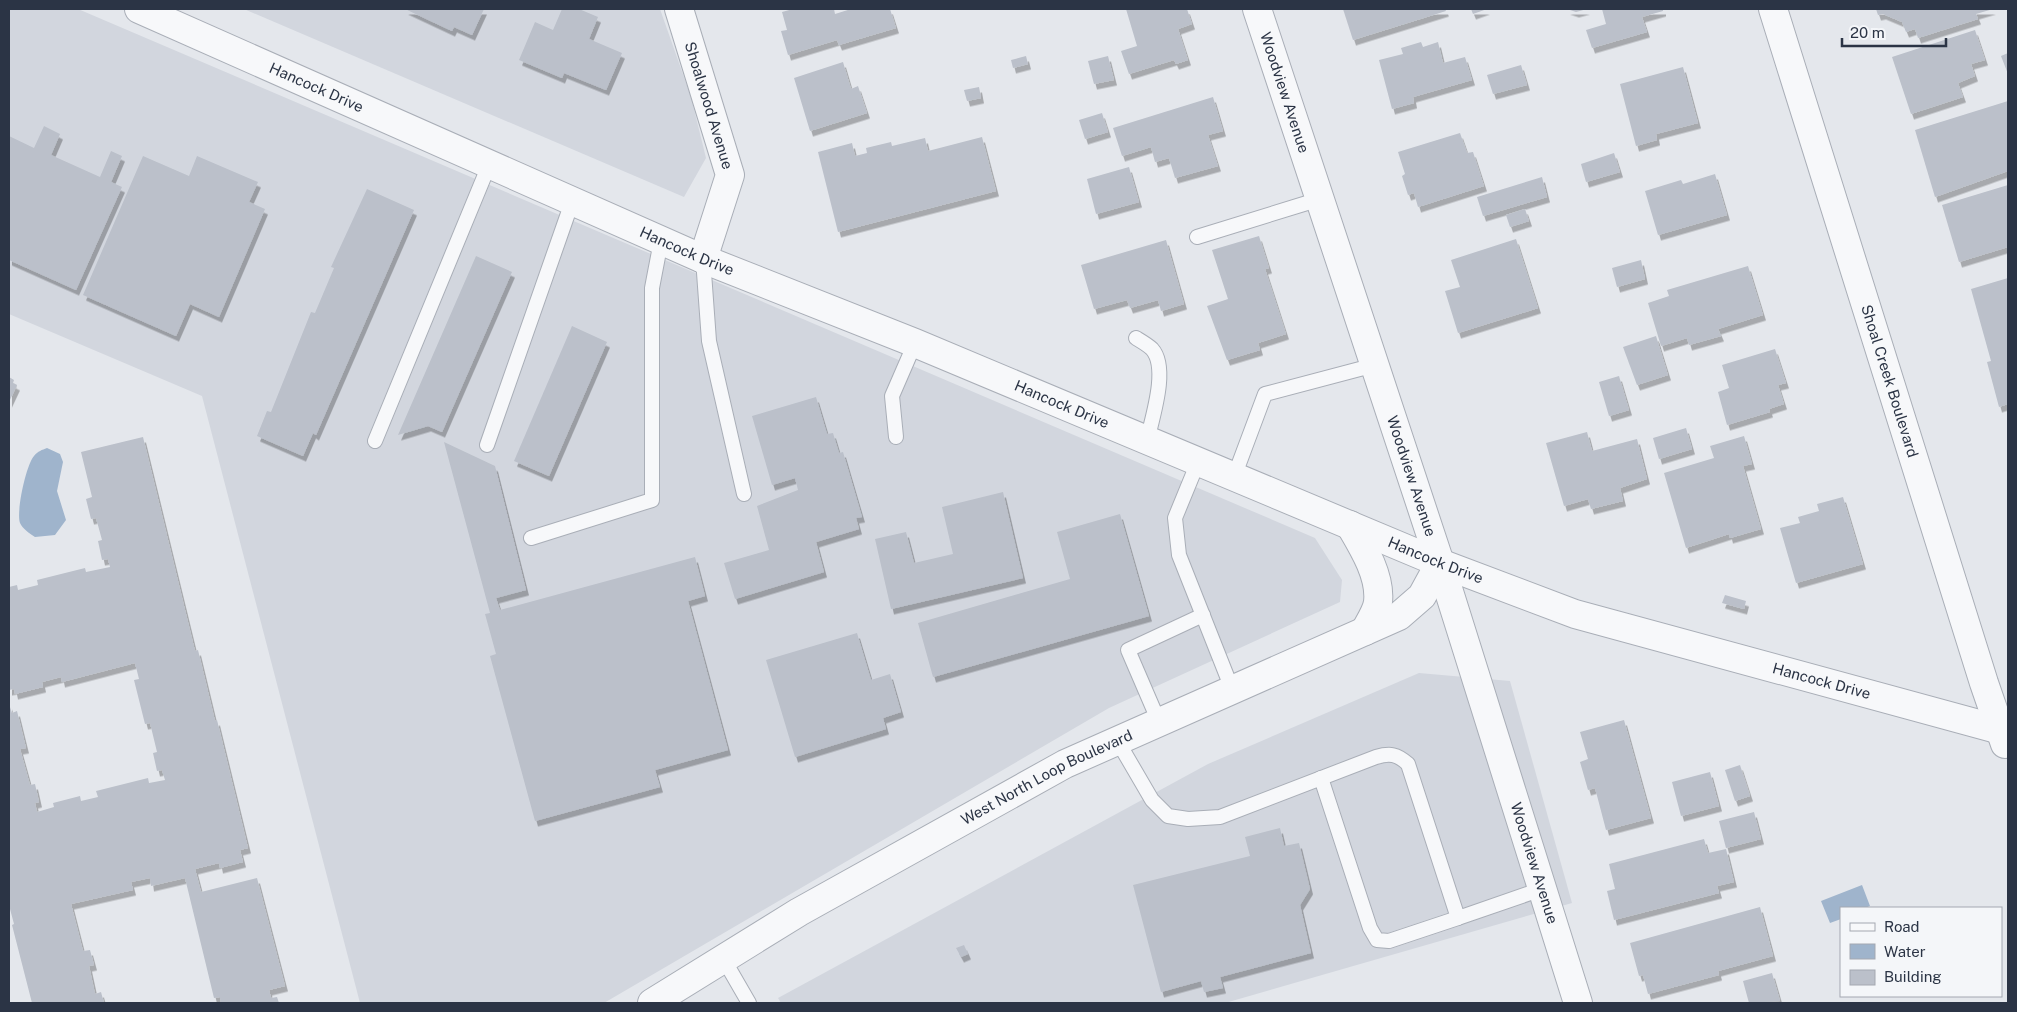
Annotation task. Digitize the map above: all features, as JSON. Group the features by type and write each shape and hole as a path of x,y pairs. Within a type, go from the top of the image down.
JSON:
{"street":[{"name":"Hancock Drive","path":"139,9 489,166 703,259 915,343 1440,563 1575,614 2005,738"},
{"name":"Shoalwood Avenue","path":"679,9 730,175 703,259"},
{"name":"Woodview Avenue","path":"1257,9 1440,563 1578,1003"},
{"name":"Shoal Creek Boulevard","path":"1773,9 2005,738"},
{"path":"1350,525 1366,551 1375,578 1378,602 1366,631"},
{"name":"West North Loop Boulevard","path":"652,1003 799,912 1056,769 1117,740 1399,616 1422,596 1440,563"}],"lane":[{"path":"375,441 489,166"},
{"path":"1198,237 1320,199"},
{"path":"487,445 572,202"},
{"path":"531,538 652,500 652,288 661,241"},
{"path":"703,259 709,341 744,494"},
{"path":"1136,338 1153,350 1160,370 1159,387 1147,441"},
{"path":"896,437 892,396 915,343"},
{"path":"1234,476 1265,394 1374,365"},
{"path":"1198,462 1175,518 1179,555 1232,689"},
{"path":"1159,722 1128,650 1203,615"},
{"path":"1117,740 1152,800 1168,816 1188,820 1220,817 1387,754 1399,755 1408,764 1458,918"},
{"path":"1321,778 1370,928 1377,940 1389,941 1542,888"},
{"path":"723,958 749,1003"}],"shaded area":[{"path":"9,9 78,9 1315,538 1342,580 1340,602 1109,708 604,1003 360,1003 202,396 9,314"},
{"path":"244,9 660,9 691,97 706,158 684,197"},
{"path":"1419,673 1510,681 1572,903 1225,1003 781,1003 778,998 1208,764"}],"water":[{"path":"47,448 60,454 63,462 57,491 66,520 55,535 35,537 24,529 20,523 19,509 25,478 31,461 37,453"},
{"path":"1862,885 1870,906 1840,907 1840,919 1830,923 1821,901"}],"building":[{"path":"405,9 484,9 472,35 454,27 452,31"},
{"path":"562,9 579,9 598,17 589,39 622,53 606,90 564,73 562,78 519,60 535,22 553,30"},
{"path":"793,9 834,9 835,14 851,9 890,9 896,28 839,45 837,40 788,55 781,31 787,30 782,12"},
{"path":"1126,9 1187,9 1192,24 1178,29 1188,60 1176,64 1174,60 1129,74 1121,51 1137,46"},
{"path":"1343,9 1445,9 1446,11 1353,40"},
{"path":"1471,9 1487,9 1473,14"},
{"path":"1567,9 1587,9 1576,12"},
{"path":"1602,9 1663,9 1663,11 1642,17 1647,32 1592,48 1586,30 1606,24"},
{"path":"1876,9 1993,9 1976,14 1978,19 1918,38 1915,29 1906,32 1902,22 1883,14 1878,15"},
{"path":"1975,30 1985,60 1971,64 1975,76 1958,83 1963,97 1911,114 1892,57"},
{"path":"1421,42 1423,47 1438,42 1443,63 1465,57 1472,80 1413,97 1414,103 1392,109 1379,60 1403,54 1401,48"},
{"path":"2008,53 2008,74 2001,56"},
{"path":"1026,56 1028,64 1013,68 1011,60"},
{"path":"1108,56 1114,80 1094,84 1088,61"},
{"path":"843,62 851,89 858,86 867,113 810,131 794,78"},
{"path":"1521,65 1527,85 1493,94 1487,75"},
{"path":"1683,67 1698,123 1656,134 1657,140 1636,146 1620,84"},
{"path":"979,87 981,98 967,101 964,90"},
{"path":"1213,97 1223,131 1208,135 1218,166 1175,178 1169,158 1155,162 1151,147 1122,156 1113,128"},
{"path":"2008,101 2008,171 1935,197 1915,130"},
{"path":"1102,113 1108,132 1085,139 1079,120"},
{"path":"44,126 60,134 51,155 100,177 111,151 122,156 111,182 122,187 76,290 9,260 9,136 34,148"},
{"path":"1460,133 1467,153 1473,152 1484,186 1418,207 1414,193 1408,195 1402,176 1405,174 1398,152"},
{"path":"982,137 996,191 838,232 818,152 852,143 855,156 867,153 866,148 891,142 892,146 925,138 928,151"},
{"path":"1614,153 1620,172 1586,182 1581,164"},
{"path":"143,156 189,176 197,156 258,182 249,202 265,209 219,317 190,304 176,336 83,295"},
{"path":"1129,167 1139,202 1096,214 1087,179"},
{"path":"1715,174 1727,215 1658,235 1645,191 1681,180 1683,184"},
{"path":"1542,177 1547,197 1483,216 1477,197"},
{"path":"2008,185 2008,247 1959,262 1942,205"},
{"path":"367,189 414,210 316,435 313,433 303,456 257,436 267,411 271,412 311,312 315,313 334,268 331,267"},
{"path":"1525,209 1529,221 1510,227 1506,215"},
{"path":"1259,236 1269,268 1265,269 1286,334 1258,343 1260,350 1227,360 1207,306 1228,299 1212,250"},
{"path":"1516,239 1538,308 1458,333 1445,291 1460,287 1451,260"},
{"path":"1166,240 1184,304 1161,311 1158,300 1130,308 1127,300 1094,309 1081,265"},
{"path":"476,256 512,272 442,432 428,426 398,435"},
{"path":"1641,260 1645,279 1617,287 1612,268"},
{"path":"1748,266 1763,315 1718,329 1721,336 1689,345 1687,338 1661,346 1648,303 1669,296 1667,290"},
{"path":"2008,278 2008,404 1999,407 1987,362 1991,361 1971,289"},
{"path":"572,326 607,342 549,476 514,461"},
{"path":"1656,336 1668,375 1637,385 1623,347"},
{"path":"1775,349 1786,383 1778,385 1784,404 1769,409 1770,412 1727,425 1718,392 1729,388 1722,365"},
{"path":"1619,376 1629,410 1609,416 1599,382"},
{"path":"9,377 17,385 9,402"},
{"path":"816,397 827,434 833,433 839,453 843,452 862,517 856,518 859,529 816,542 824,572 735,599 724,563 769,550 757,506 798,490 795,478 772,485 752,416"},
{"path":"1686,428 1692,449 1659,459 1653,438"},
{"path":"1587,432 1592,451 1637,439 1647,479 1620,488 1623,501 1591,509 1588,499 1564,506 1546,443"},
{"path":"1744,436 1752,464 1743,466 1761,529 1730,538 1729,534 1686,548 1664,473 1714,458 1710,446"},
{"path":"143,437 195,651 198,650 215,721 217,720 248,848 240,850 243,862 220,868 219,863 195,869 201,892 257,878 285,986 269,990 271,998 277,997 279,1003 221,1003 220,997 214,998 185,878 151,886 150,878 131,882 133,890 71,904 83,951 90,950 94,965 89,966 95,994 101,992 104,1003 32,1003 12,925 14,924 9,910 9,704 12,713 17,711 26,748 20,749 30,785 35,784 39,802 35,803 37,812 54,807 53,803 80,796 81,801 98,797 96,791 148,778 149,783 165,780 162,770 157,771 153,753 157,752 150,723 145,724 134,680 139,679 135,663 62,682 61,677 42,682 43,687 15,694 14,689 9,690 9,587 17,585 18,590 38,585 37,580 85,568 86,572 110,567 108,559 102,560 98,541 102,540 96,518 91,519 86,499 92,497 81,452"},
{"path":"444,442 495,466 526,590 496,598 500,610 695,557 705,596 688,601 728,750 655,770 660,787 535,821 490,656 496,654 485,614 490,613"},
{"path":"1003,492 1023,578 891,609 875,539 906,532 914,563 953,554 942,507"},
{"path":"1843,497 1863,564 1796,583 1780,528 1800,523 1798,517 1819,511 1817,504"},
{"path":"1120,514 1149,616 933,677 918,623 1070,579 1057,532"},
{"path":"1725,595 1746,601 1744,609 1722,603"},
{"path":"857,633 871,680 890,674 901,712 883,718 886,729 795,757 766,660"},
{"path":"1624,720 1651,818 1606,830 1595,788 1588,790 1580,762 1588,759 1580,732"},
{"path":"1740,765 1750,796 1735,801 1725,770"},
{"path":"1710,772 1719,806 1681,816 1672,782"},
{"path":"1754,812 1761,839 1726,848 1719,821"},
{"path":"1280,828 1284,846 1299,843 1310,889 1300,905 1311,953 1220,977 1223,988 1204,992 1201,981 1161,992 1133,885 1250,856 1245,837"},
{"path":"1704,839 1708,853 1726,849 1734,882 1717,886 1719,893 1614,920 1607,891 1615,889 1609,864"},
{"path":"1760,907 1773,956 1718,971 1719,975 1648,994 1643,975 1639,976 1630,943"},
{"path":"964,945 968,954 961,957 956,948"},
{"path":"1772,973 1780,1001 1749,1003 1743,981"}]}
